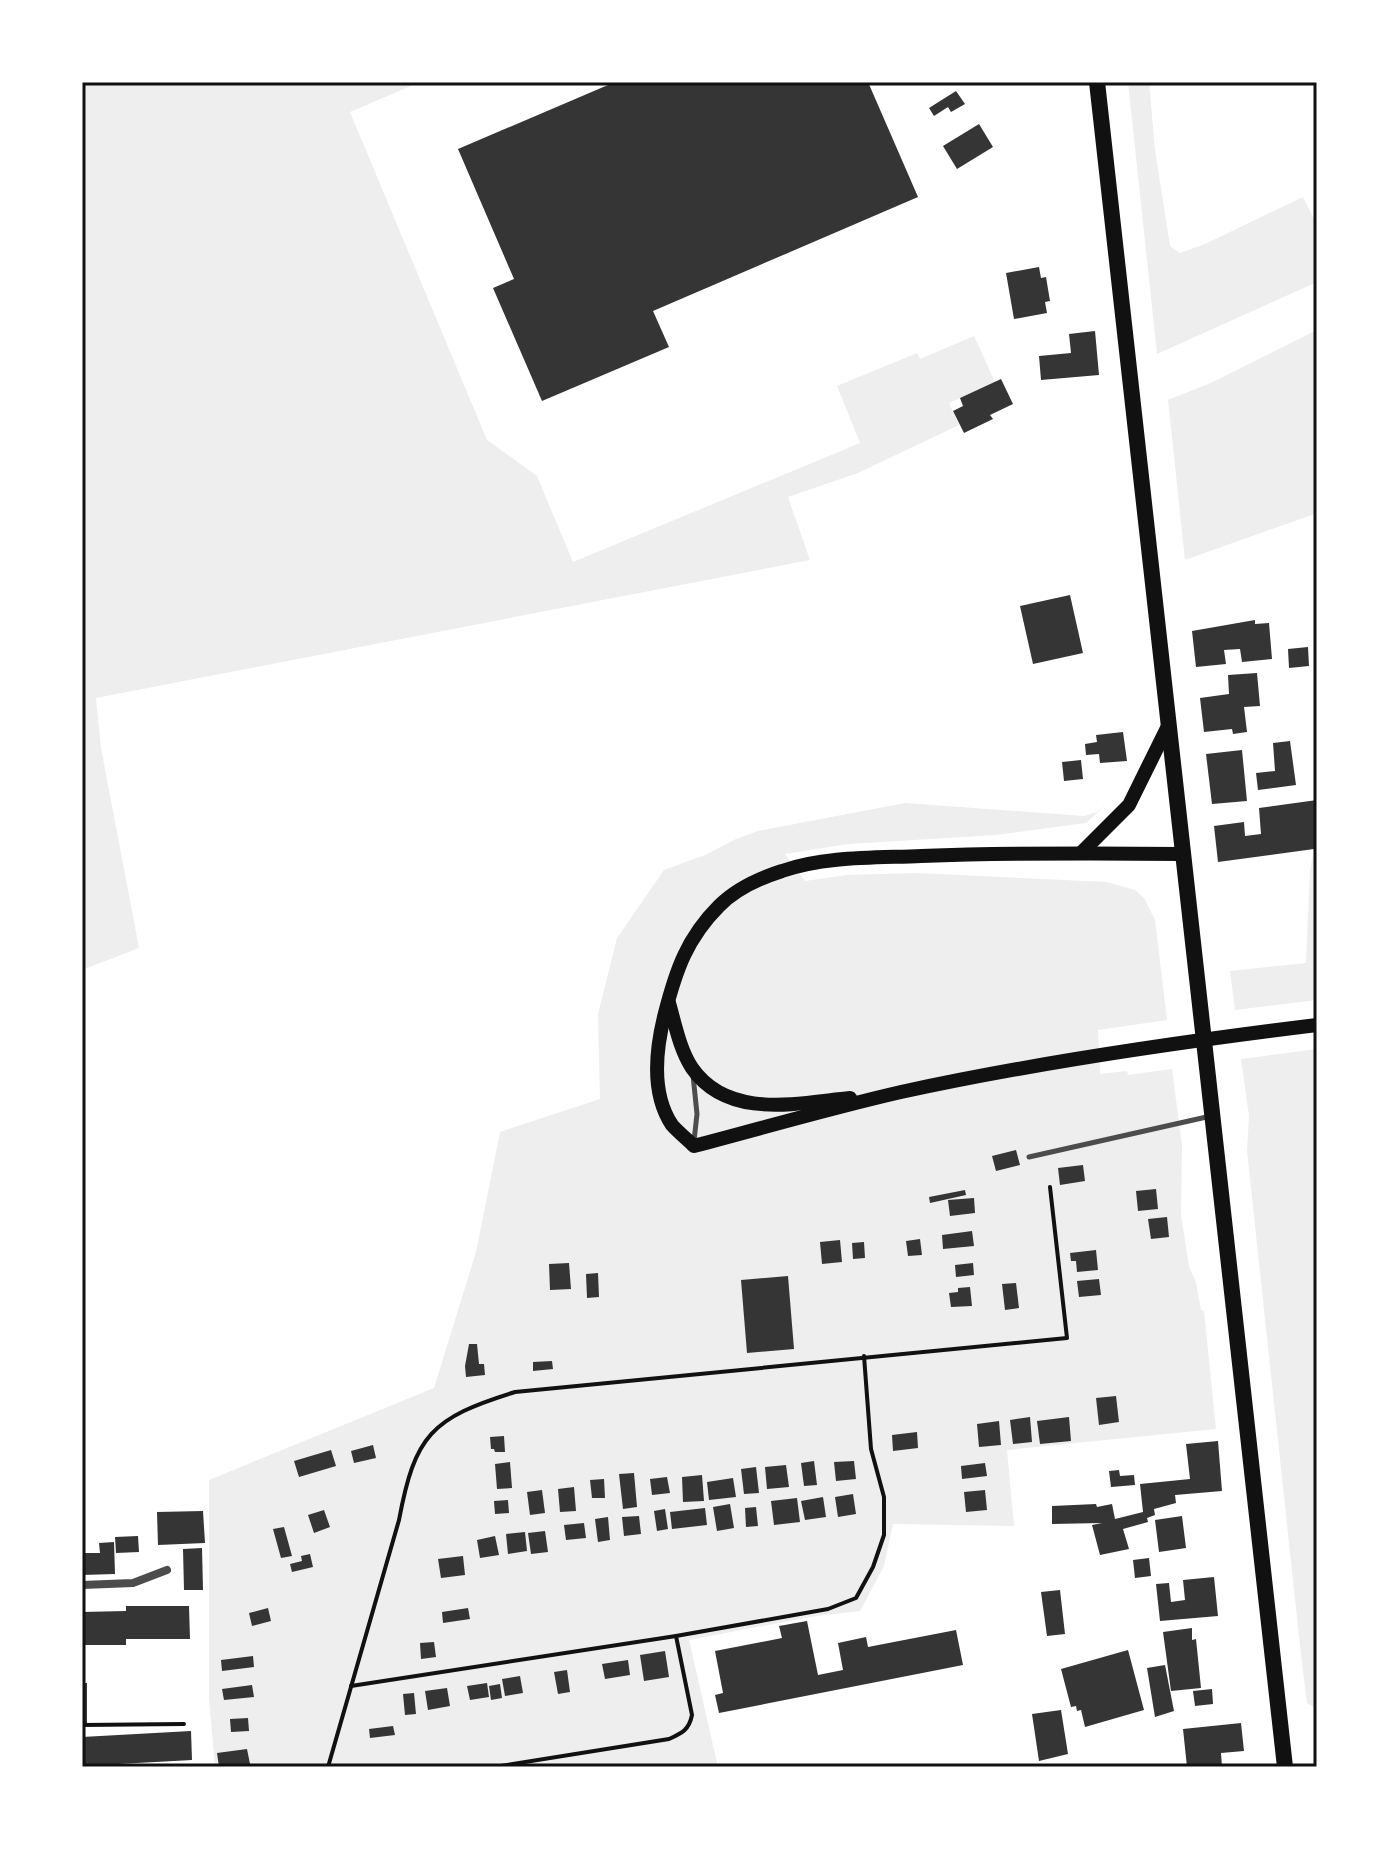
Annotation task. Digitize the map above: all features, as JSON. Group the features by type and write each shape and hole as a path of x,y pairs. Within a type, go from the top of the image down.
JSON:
{"main road":[{"path":"1097,82 1285,1767"},
{"path":"1082,852 1129,805 1168,726"},
{"path":"1182,854 1082,852 879,858 815,863 755,881 720,904 678,963 656,1048 660,1099 672,1125 694,1146 898,1093 1124,1051 1317,1025"},
{"path":"668,1001 681,1044 693,1069 713,1088 737,1100 766,1107 898,1093"}],"street":[{"path":"82,1585 133,1583 167,1570"}],"lane":[{"path":"693,1069 697,1114 694,1146"},
{"path":"1029,1157 1212,1116"}],"path":[{"path":"328,1767 417,1451 427,1436 453,1417 482,1402 515,1392 1067,1338 1050,1187"},
{"path":"351,1686 676,1636 828,1609 856,1598 873,1567 884,1535 884,1497 871,1449 864,1356"},
{"path":"494,1767 669,1739 683,1733 690,1726 692,1715 676,1636"},
{"path":"82,1725 184,1724"}],"shaded area":[{"path":"82,82 420,82 350,112 487,440 537,476 573,562 860,443 837,386 917,353 920,359 974,336 995,382 949,403 959,425 858,473 788,497 810,560 96,698 101,748 139,948 82,970"},
{"path":"1128,82 1149,82 1155,150 1170,246 1180,253 1205,244 1303,197 1317,225 1317,282 1157,354"},
{"path":"1317,330 1317,513 1185,560 1168,400 1213,382"},
{"path":"1110,801 1086,823 996,835 848,844 785,854 805,881 847,875 916,873 1107,882 1135,890 1144,898 1155,920 1167,1020 1098,1030 1100,1074 1127,1071 1128,1075 1172,1069 1182,1146 1181,1215 1189,1266 1201,1310 1204,1311 1216,1429 1007,1450 1014,1526 893,1524 884,1566 860,1611 816,1616 689,1640 718,1767 215,1767 209,1699 209,1480 434,1388 476,1252 500,1132 600,1099 598,1014 617,938 664,870 758,831 905,803 1084,816 1097,812"},
{"path":"1317,832 1317,1000 1235,1010 1230,971 1306,963 1310,870"},
{"path":"1317,1049 1316,1708 1307,1703 1300,1646 1247,1151 1249,1116 1241,1059"}],"building":[{"path":"615,82 868,82 918,197 653,311 669,347 542,401 493,288 514,279 458,149"},
{"path":"956,91 965,104 951,112 948,107 934,116 929,108"},
{"path":"979,124 993,147 957,169 943,146"},
{"path":"1039,267 1041,278 1046,277 1050,301 1045,302 1047,313 1014,319 1006,273"},
{"path":"1095,331 1099,375 1041,380 1039,356 1071,353 1069,334"},
{"path":"1001,379 1013,404 990,415 993,419 964,433 953,411 963,406 960,398"},
{"path":"1070,595 1083,653 1033,664 1020,606"},
{"path":"1255,620 1255,624 1269,623 1272,659 1242,662 1240,649 1224,650 1226,664 1196,667 1192,631"},
{"path":"1308,647 1309,666 1289,668 1288,649"},
{"path":"1257,673 1260,706 1244,707 1247,732 1233,734 1232,729 1204,732 1200,698 1229,694 1228,675"},
{"path":"1123,732 1127,761 1100,763 1099,754 1086,755 1085,744 1097,742 1096,735"},
{"path":"1290,741 1296,785 1258,790 1256,773 1275,771 1273,743"},
{"path":"1242,750 1247,801 1212,804 1206,754"},
{"path":"1081,760 1083,779 1064,781 1062,762"},
{"path":"1317,800 1314,849 1218,862 1214,826 1244,822 1245,836 1261,834 1259,808"},
{"path":"1016,1150 1020,1165 996,1171 992,1156"},
{"path":"1083,1165 1085,1181 1060,1185 1058,1168"},
{"path":"1156,1189 1158,1209 1138,1211 1136,1191"},
{"path":"965,1190 966,1195 930,1203 929,1197"},
{"path":"974,1198 975,1213 950,1216 948,1200"},
{"path":"1167,1217 1169,1237 1151,1239 1148,1219"},
{"path":"972,1231 974,1246 943,1249 942,1235"},
{"path":"920,1239 922,1255 908,1256 906,1241"},
{"path":"840,1240 842,1262 822,1264 820,1242"},
{"path":"864,1242 865,1258 853,1259 852,1243"},
{"path":"1096,1250 1098,1270 1077,1272 1076,1261 1071,1261 1070,1253"},
{"path":"569,1263 571,1289 550,1290 549,1264"},
{"path":"973,1263 974,1275 956,1277 955,1265"},
{"path":"598,1273 599,1297 587,1298 586,1274"},
{"path":"788,1276 794,1349 747,1353 741,1280"},
{"path":"1099,1279 1101,1295 1079,1297 1077,1281"},
{"path":"1016,1283 1019,1308 1005,1310 1002,1284"},
{"path":"970,1287 972,1306 951,1307 949,1293"},
{"path":"469,1344 477,1344 479,1364 484,1364 485,1375 466,1377"},
{"path":"552,1361 553,1369 533,1371 533,1362"},
{"path":"1116,1396 1119,1422 1099,1425 1096,1398"},
{"path":"1030,1417 1032,1442 1013,1444 1010,1420"},
{"path":"1069,1417 1071,1441 1040,1444 1037,1421"},
{"path":"999,1421 1001,1445 979,1447 977,1424"},
{"path":"917,1432 918,1448 893,1451 892,1435"},
{"path":"504,1436 505,1452 491,1449 490,1437"},
{"path":"1218,1441 1222,1491 1175,1495 1176,1503 1154,1509 1155,1515 1147,1518 1148,1522 1123,1529 1129,1549 1100,1555 1092,1525 1102,1523 1052,1524 1052,1506 1096,1504 1097,1507 1112,1504 1115,1519 1143,1512 1140,1484 1190,1479 1186,1444"},
{"path":"373,1445 376,1458 354,1463 351,1451"},
{"path":"331,1450 336,1466 299,1477 294,1461"},
{"path":"814,1461 817,1485 804,1486 801,1463"},
{"path":"854,1461 856,1479 836,1481 834,1462"},
{"path":"510,1462 512,1488 497,1489 495,1464"},
{"path":"985,1463 987,1476 962,1479 961,1466"},
{"path":"786,1465 789,1487 767,1489 765,1467"},
{"path":"756,1467 759,1493 744,1494 741,1469"},
{"path":"1119,1470 1120,1476 1134,1475 1135,1485 1111,1487 1109,1471"},
{"path":"634,1473 637,1507 623,1509 619,1474"},
{"path":"702,1475 704,1501 683,1502 682,1477"},
{"path":"667,1477 670,1493 652,1495 650,1479"},
{"path":"733,1478 736,1497 709,1500 707,1482"},
{"path":"604,1479 605,1498 592,1498 590,1480"},
{"path":"574,1487 576,1511 560,1512 558,1489"},
{"path":"542,1490 545,1513 530,1515 527,1492"},
{"path":"985,1490 987,1510 966,1512 964,1492"},
{"path":"853,1494 856,1514 838,1517 835,1497"},
{"path":"823,1497 826,1517 805,1520 801,1501"},
{"path":"797,1498 800,1522 774,1525 771,1501"},
{"path":"508,1500 509,1513 495,1514 494,1501"},
{"path":"730,1504 734,1528 717,1531 713,1507"},
{"path":"756,1507 758,1526 746,1527 745,1508"},
{"path":"705,1508 707,1525 672,1529 670,1512"},
{"path":"665,1509 668,1529 657,1531 654,1511"},
{"path":"324,1510 330,1527 314,1533 308,1515"},
{"path":"203,1511 205,1543 158,1545 157,1512"},
{"path":"639,1516 641,1534 624,1536 622,1517"},
{"path":"1182,1516 1186,1548 1159,1552 1155,1520"},
{"path":"608,1517 610,1540 598,1542 595,1519"},
{"path":"584,1523 586,1538 566,1540 564,1525"},
{"path":"284,1527 292,1556 281,1558 273,1529"},
{"path":"545,1531 548,1552 531,1554 528,1533"},
{"path":"525,1532 527,1551 508,1554 506,1534"},
{"path":"138,1536 139,1552 116,1553 115,1537"},
{"path":"495,1536 499,1555 480,1558 477,1540"},
{"path":"114,1542 115,1574 82,1575 82,1553 100,1553 99,1543"},
{"path":"202,1548 203,1590 184,1590 183,1549"},
{"path":"310,1554 313,1567 292,1572 290,1564 302,1561 301,1556"},
{"path":"463,1556 465,1575 441,1578 438,1559"},
{"path":"1149,1558 1151,1576 1135,1578 1133,1560"},
{"path":"1214,1577 1218,1616 1160,1621 1156,1584 1169,1583 1171,1602 1185,1600 1183,1580"},
{"path":"1060,1590 1065,1634 1047,1636 1041,1592"},
{"path":"126,1606 189,1606 190,1639 126,1639 126,1645 82,1645 82,1612 126,1611"},
{"path":"268,1608 271,1621 252,1626 249,1613"},
{"path":"468,1608 470,1619 443,1623 442,1612"},
{"path":"807,1621 818,1675 843,1670 838,1643 866,1637 868,1647 956,1630 963,1665 719,1713 715,1695 723,1693 715,1651 782,1638 779,1626"},
{"path":"1192,1628 1201,1688 1171,1691 1163,1632"},
{"path":"434,1642 436,1657 421,1659 420,1643"},
{"path":"1128,1650 1144,1710 1085,1727 1081,1710 1071,1707 1061,1669"},
{"path":"665,1651 669,1677 644,1681 640,1655"},
{"path":"253,1656 254,1667 222,1671 221,1660"},
{"path":"628,1660 630,1675 605,1679 602,1664"},
{"path":"1165,1665 1174,1711 1155,1717 1147,1668"},
{"path":"567,1670 570,1692 558,1694 554,1672"},
{"path":"520,1676 523,1693 505,1696 502,1679"},
{"path":"82,1683 87,1683 87,1723 82,1723"},
{"path":"487,1683 489,1697 470,1700 467,1686"},
{"path":"500,1684 502,1698 491,1700 489,1686"},
{"path":"252,1685 254,1697 224,1700 222,1689"},
{"path":"447,1688 450,1706 428,1710 425,1691"},
{"path":"1212,1689 1213,1704 1195,1706 1193,1691"},
{"path":"414,1693 416,1714 405,1715 403,1694"},
{"path":"1061,1710 1068,1754 1039,1761 1032,1714"},
{"path":"248,1718 249,1731 231,1732 230,1719"},
{"path":"1241,1723 1244,1751 1221,1753 1222,1767 1187,1767 1183,1729"},
{"path":"393,1726 395,1735 370,1738 369,1729"},
{"path":"191,1731 192,1760 82,1766 82,1737"},
{"path":"247,1749 250,1764 219,1767 217,1753"}]}
